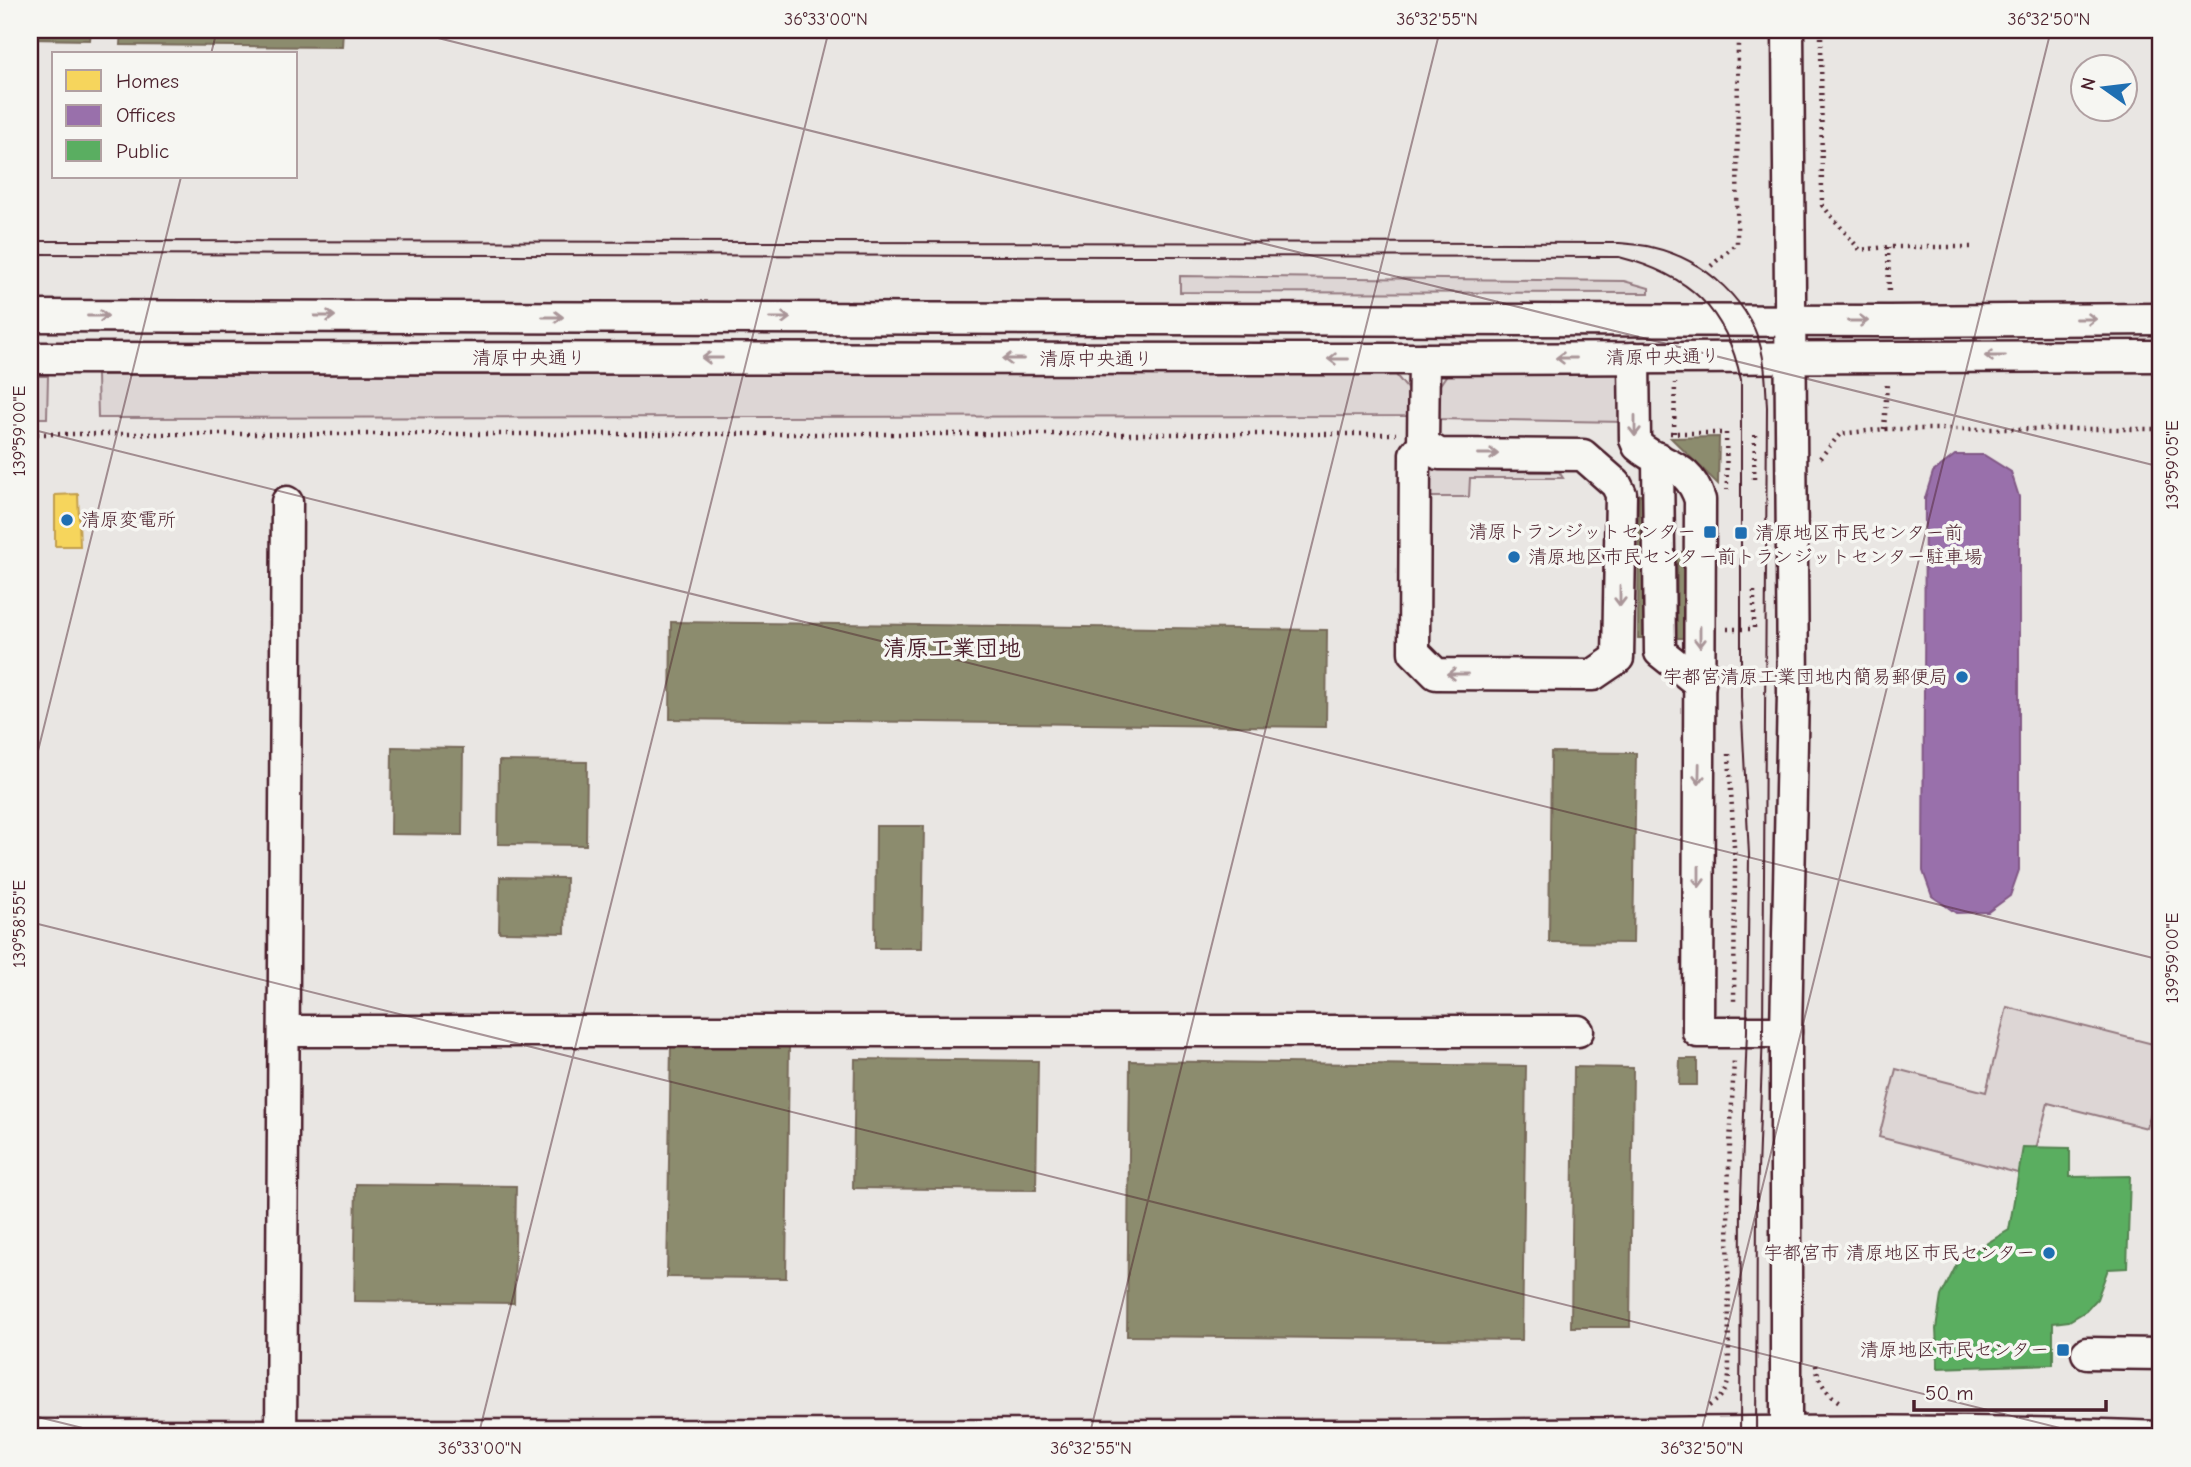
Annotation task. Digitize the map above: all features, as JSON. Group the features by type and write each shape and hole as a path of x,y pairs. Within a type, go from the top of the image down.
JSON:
{"street":[{"path":"1785,30 1788,67 1793,693 1787,1032 1786,1434"},
{"name":"清原中央通り","path":"30,316 2161,319"},
{"name":"清原中央通り","path":"30,358 1424,359 2161,356"},
{"path":"1634,358 1635,433 1638,446 1666,446"},
{"path":"1423,439 1439,454 1583,455 1616,484 1620,494 1618,657 1592,675 1437,674 1414,652 1415,454 1423,439 1424,359"},
{"path":"1666,446 1695,485 1700,500 1698,1032 1787,1032"},
{"path":"1666,446 1660,652 1700,684"},
{"path":"281,1436 288,502"},
{"path":"285,1031 1578,1031"},
{"path":"2087,1353 2161,1354"},
{"path":"30,1435 1386,1435 2017,1431 2159,1437"}],"path":[{"path":"1711,266 1737,243 1738,30"},
{"path":"1821,30 1822,205 1860,250 1888,247 1973,247"},
{"path":"1888,247 1889,299"},
{"path":"1666,446 1675,375"},
{"path":"1884,429 1887,377"},
{"path":"1819,459 1840,434 1884,429 2161,429"},
{"path":"1635,433 1666,446 1727,433"},
{"path":"30,434 1423,439"},
{"path":"1754,479 1755,434"},
{"path":"1727,629 1755,629 1754,587"},
{"path":"1815,1364 1818,1378 1833,1398 1844,1405"}],"shaded area":[{"path":"30,30 2161,30 2161,1437 30,1437"},
{"path":"1180,276 1624,281 1649,288 1649,293 1180,292"},
{"path":"1448,373 1627,374 1626,422 1435,419 1435,392"},
{"path":"97,375 1396,375 1409,391 1409,416 98,418"},
{"path":"30,376 48,376 47,418 30,418"},
{"path":"1423,460 1509,460 1531,472 1559,472 1563,478 1470,478 1469,497 1423,497"},
{"path":"2007,1007 2161,1046 2161,1072 2147,1128 2048,1103 2029,1176 1879,1137 1896,1069 1986,1092"}],"building: Homes":[{"name":"清原変電所","path":"78,494 80,546 55,546 55,495"}],"building: Offices":[{"path":"1955,455 1984,455 2011,472 2019,497 2019,870 2010,896 1988,912 1956,913 1932,896 1923,871 1925,498 1933,472"}],"building: Public":[{"name":"宇都宮市 清原地区市民センター","path":"2023,1147 2070,1148 2070,1177 2130,1176 2127,1268 2108,1269 2097,1299 2086,1311 2069,1321 2053,1323 2053,1364 1938,1368 1936,1329 1941,1296 1959,1260 2009,1230"}],"building: Industry":[{"path":"30,30 91,30 90,40 30,39"},
{"path":"121,30 343,30 342,47 120,45"},
{"path":"1719,437 1718,484 1671,438"},
{"path":"1639,495 1648,495 1648,638 1638,638"},
{"path":"1677,552 1687,552 1686,638 1677,638"},
{"path":"671,622 1327,630 1326,727 670,719"},
{"path":"392,747 463,748 462,835 391,834"},
{"path":"1551,752 1636,753 1633,943 1549,942"},
{"path":"499,761 587,762 586,845 498,844"},
{"path":"876,826 924,826 922,948 875,948"},
{"path":"500,877 566,878 565,933 499,932"},
{"path":"671,1045 789,1046 786,1278 667,1277"},
{"path":"855,1059 1038,1061 1036,1190 853,1188"},
{"path":"1680,1059 1697,1059 1697,1085 1679,1085"},
{"path":"1130,1061 1526,1066 1522,1340 1127,1336"},
{"path":"1574,1067 1633,1068 1630,1327 1571,1327"},
{"path":"356,1184 516,1186 514,1303 354,1301"}],"tram line":[{"path":"30,241 1619,243 1647,246 1671,253 1708,273 1738,302 1758,338 1764,364 1767,407 1763,1032 1757,1198 1756,1437"},
{"path":"30,254 1619,257 1644,264 1684,285 1701,298 1714,314 1725,333 1741,380 1741,697 1749,855 1747,1031 1741,1197 1740,1437"}],"place":[{"name":"清原変電所","path":"67,520"},
{"name":"清原トランジットセンター","path":"1710,532"},
{"name":"清原地区市民センター前","path":"1741,533"},
{"name":"清原地区市民センター前トランジットセンター駐車場","path":"1514,557"},
{"name":"宇都宮清原工業団地内簡易郵便局","path":"1962,677"},
{"name":"宇都宮市 清原地区市民センター","path":"2049,1253"},
{"name":"清原地区市民センター","path":"2063,1350"}],"district":[{"name":"清原工業団地","path":"952,648"}]}
